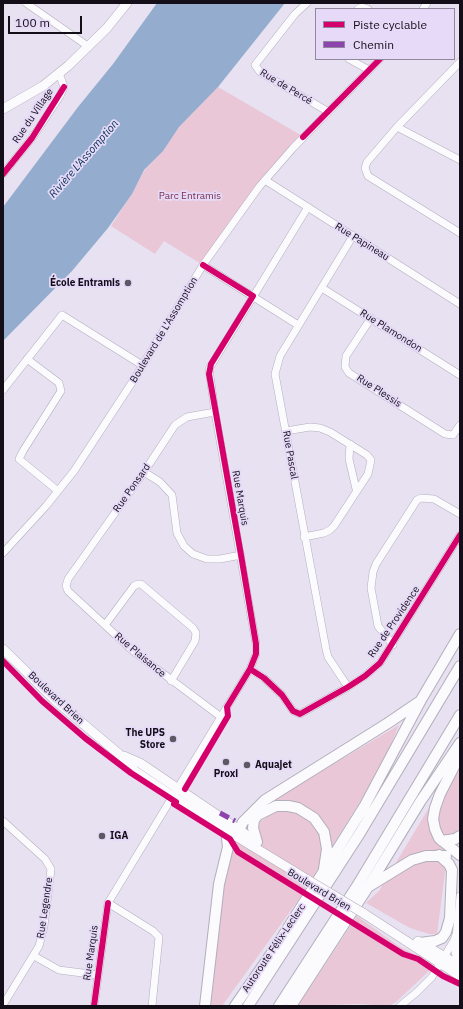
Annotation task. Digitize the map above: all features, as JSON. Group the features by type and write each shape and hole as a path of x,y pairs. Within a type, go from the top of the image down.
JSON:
{"highway":[{"path":"235,1006 323,875 378,783 421,700 460,634"},
{"name":"Autoroute Félix-Leclerc","path":"248,1006 360,833 460,666"},
{"path":"237,833 251,813 268,798 382,727 421,700"},
{"path":"279,1006 368,867 460,715"},
{"path":"291,1006 368,887 420,802 460,743"},
{"path":"460,756 442,790 434,811 434,827 442,841 460,856"},
{"path":"257,842 253,826 255,818 261,813 280,806 292,806 302,810 317,821 326,836 327,853 323,875"},
{"path":"205,1006 219,884 228,847 226,830"},
{"path":"442,841 452,840 460,836"},
{"path":"368,887 382,881 412,860 423,856 460,856"},
{"path":"420,943 435,941 442,938 446,932 450,918 452,870 449,864 439,856"}],"main road":[{"path":"3,109 43,86 59,73 89,47 127,3"},
{"name":"Boulevard Brien","path":"3,649 61,705 119,754 135,771 175,792 237,833 443,960 460,965"},
{"name":"Boulevard Brien","path":"175,792 226,830 257,842 309,877"},
{"name":"Boulevard Brien","path":"364,911 420,943 443,960 460,976"},
{"path":"456,937 456,951 460,965"}],"street":[{"name":"Rue de Percé","path":"306,3 295,14 255,65 260,72 328,111"},
{"path":"31,4 89,47"},
{"path":"351,60 369,70"},
{"name":"Boulevard de L'Assomption","path":"3,553 58,490 100,432 203,265 265,180 328,111 379,60"},
{"path":"460,62 397,127 367,162 364,168 368,176 460,233"},
{"name":"Rue du Village","path":"3,174 32,138 60,96 64,87 59,73"},
{"path":"397,127 460,160"},
{"name":"Rue Papineau","path":"265,180 460,303"},
{"name":"Rue Marquis","path":"94,1006 108,903 250,669 256,654 256,644 215,412 209,369 308,208"},
{"name":"Rue Pascal","path":"348,687 328,657 304,537 275,367 298,325 353,236"},
{"path":"203,265 298,325"},
{"name":"Rue Plamondon","path":"322,288 460,375"},
{"path":"3,390 62,314 142,365"},
{"name":"Rue Plessis","path":"371,318 346,356 345,367 349,372 445,434 453,435 460,425"},
{"path":"27,359 59,383 61,391 19,459 58,490"},
{"name":"Rue Ponsard","path":"66,586 68,579 144,472 175,425 186,417 215,412"},
{"path":"286,431 310,427 320,428 350,444 367,455 371,460 368,474 356,489 330,530 304,537"},
{"path":"350,444 349,459 356,489"},
{"path":"144,472 160,482 172,495 177,532 184,546 193,554 207,559 220,559 241,555"},
{"path":"393,645 378,626 372,588 373,572 376,564 417,500 421,498 434,499 460,514"},
{"name":"Rue de Providence","path":"250,669 264,678 282,695 293,711 300,714 348,687 365,676 380,662 393,645 460,535"},
{"path":"105,625 134,586 141,584 193,628 196,633 195,641 171,681"},
{"name":"Rue Plaisance","path":"66,586 68,591 133,651 171,681 221,717"},
{"name":"Rue Legendre","path":"3,821 45,859 51,869 44,931 34,956 5,1005"},
{"path":"400,1006 423,987 443,960 456,937 460,896"},
{"path":"108,903 153,931 159,937 152,1006"},
{"path":"34,956 59,970 98,975"}],"green space":[{"name":"Parc Entramis","path":"218,87 304,137 294,146 203,265 164,241 155,254 111,226 131,195 144,171 163,150 179,127"},
{"path":"399,725 381,768 299,899 222,1006 211,1006 223,891 235,840 251,850 259,828 258,824 271,813 268,803"},
{"path":"460,770 460,827 455,834 445,872 437,934 429,934 410,928 366,903 379,891 433,801"},
{"path":"357,916 397,945 432,964 429,971 396,1002 389,1006 359,1004 298,1006"}],"water":[{"name":"Rivière L'Assomption","path":"157,3 285,3 218,87 179,127 163,151 144,170 132,194 108,228 72,271 3,341 3,207 78,107 113,64"}],"marked path":[{"path":"220,813 235,821"}],"cycle path":[{"path":"303,137 379,60"},
{"path":"3,174 32,138 64,87"},
{"path":"185,789 228,716 227,707 250,669 256,654 256,644 209,374 211,364 253,296 203,265"},
{"path":"250,669 264,678 282,695 293,711 300,714 348,687 365,676 380,663 460,535"},
{"path":"3,661 42,701 85,738 131,773 176,802"},
{"path":"174,804 230,839 238,852 403,954 418,959 443,976 460,984"},
{"path":"94,1006 108,903"}],"place":[{"name":"École Entramis","path":"128,283"},
{"name":"The UPS Store","path":"173,739"},
{"name":"Proxi","path":"226,762"},
{"name":"Aquajet","path":"247,765"},
{"name":"IGA","path":"102,836"}]}
